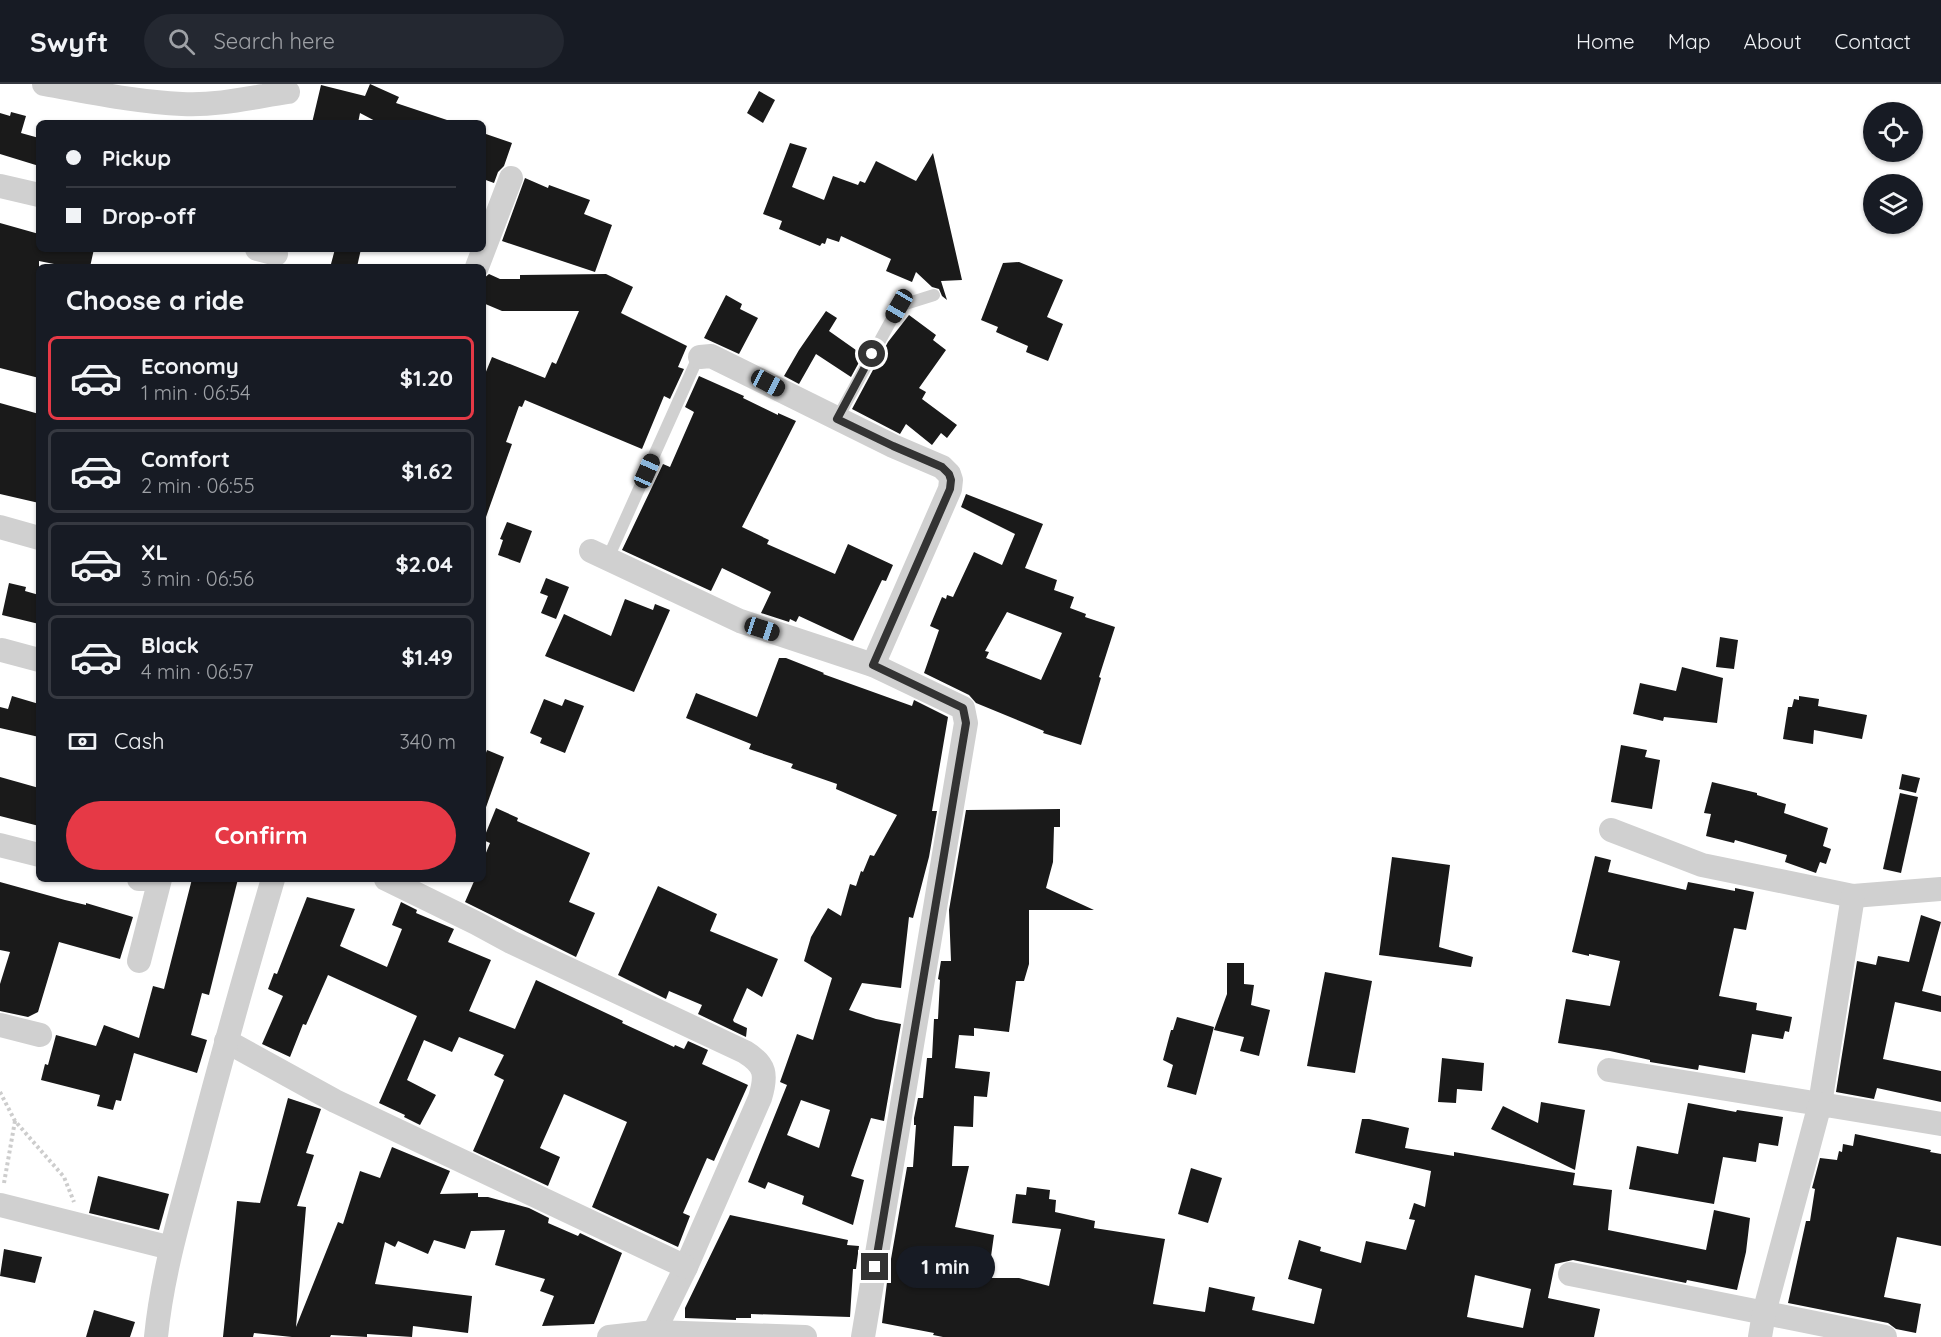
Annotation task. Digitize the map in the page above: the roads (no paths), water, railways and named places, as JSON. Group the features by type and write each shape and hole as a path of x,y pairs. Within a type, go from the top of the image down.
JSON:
{"street":[{"path":"44,84 130,100 184,105 239,100 288,92"},
{"path":"486,243 511,178"},
{"path":"0,186 36,194"},
{"path":"700,357 711,356 893,446 942,467 949,474 950,489 873,665"},
{"path":"0,529 36,537"},
{"path":"600,554 740,621 873,665 963,708 966,723 863,1337"},
{"path":"2,650 36,659"},
{"path":"1611,830 1702,865 1853,896 1941,888"},
{"path":"0,845 36,854"},
{"path":"139,961 159,882"},
{"path":"156,1337 158,1310 171,1248 226,1041 272,882"},
{"path":"392,882 512,942 745,1052 757,1060 763,1070 765,1083 760,1098 686,1267 654,1332"},
{"path":"1760,1337 1764,1313 1820,1104 1853,896"},
{"path":"0,1025 40,1035"},
{"path":"226,1041 335,1101 686,1267"},
{"path":"1609,1070 1941,1124"},
{"path":"0,1205 171,1248"},
{"path":"1570,1274 1885,1337"},
{"path":"609,1337 654,1332 805,1337"}],"lane":[{"path":"837,419 899,306 934,295"},
{"path":"600,554 700,357"}]}
